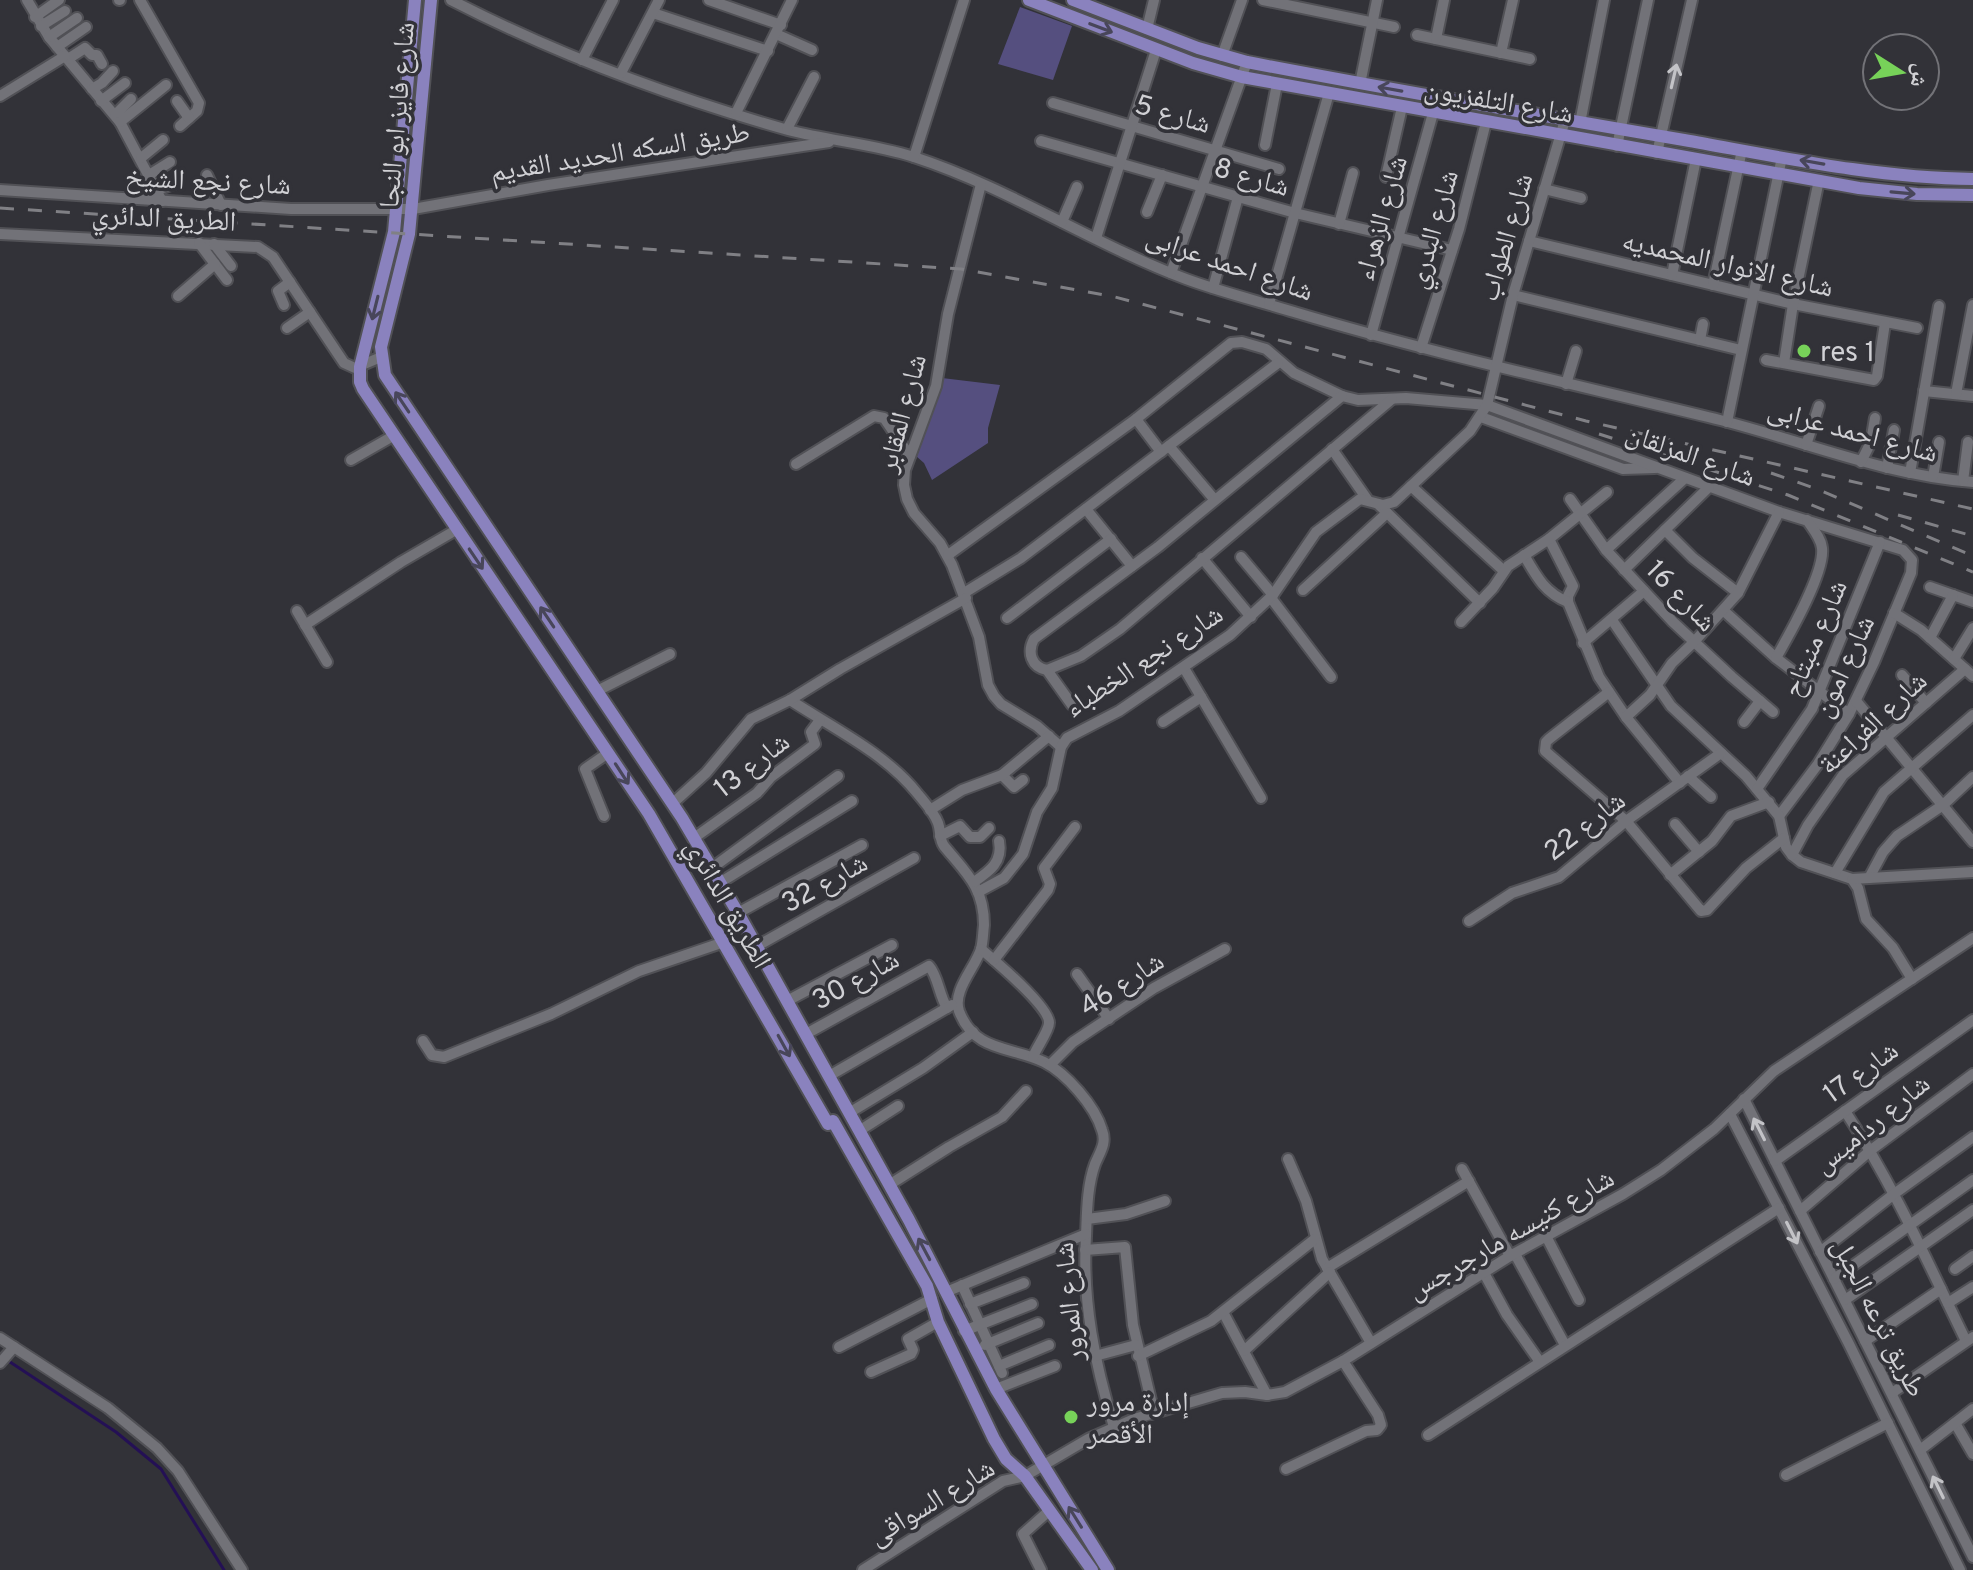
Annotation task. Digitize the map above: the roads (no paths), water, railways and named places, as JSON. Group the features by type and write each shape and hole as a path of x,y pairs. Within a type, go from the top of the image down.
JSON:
{"main road":[{"name":"شارع فايز ابو النجا","path":"360,367 394,232 415,0"},
{"name":"شارع فايز ابو النجا","path":"381,357 413,209 431,0"},
{"name":"شارع التلفزيون","path":"1029,0 1156,50 1242,77 1859,188 1917,194 1973,195"},
{"name":"شارع التلفزيون","path":"1073,0 1198,48 1247,62 1863,171 1973,179"},
{"path":"1193,63 1198,48"},
{"path":"1859,188 1863,171"},
{"name":"الطريق الدائري","path":"381,357 389,383 673,803 721,882 889,1185 974,1350 1108,1570"},
{"name":"الطريق الدائري","path":"360,367 363,389 649,814 828,1124 833,1121 932,1299 938,1322 1006,1459 1025,1476 1092,1570"},
{"path":"554,674 576,660"},
{"path":"761,1007 785,997"},
{"path":"1006,1459 1030,1444"}],"street":[{"path":"38,21 59,0"},
{"path":"140,0 198,99 197,111 185,122 177,101"},
{"name":"شارع احمد عرابى","path":"451,0 520,35 582,60 736,113 835,142 914,157 981,184 1171,273 1213,288 1371,335 1727,422 1861,462 1968,482"},
{"path":"582,60 613,0"},
{"path":"621,73 659,0"},
{"path":"709,0 778,30 812,50"},
{"path":"736,113 792,0"},
{"path":"914,157 964,0"},
{"path":"1147,29 1154,0"},
{"path":"1222,56 1242,0"},
{"path":"1263,0 1309,4 1394,27"},
{"path":"1360,84 1377,0"},
{"path":"1436,39 1444,0"},
{"path":"1501,53 1513,0"},
{"path":"1580,123 1604,0"},
{"path":"1617,146 1648,0"},
{"path":"1657,153 1692,0"},
{"path":"30,1 49,37 117,118 159,196 174,184"},
{"path":"38,21 65,11"},
{"path":"653,13 768,51"},
{"path":"49,37 77,18"},
{"path":"57,47 86,27"},
{"path":"1417,35 1530,59"},
{"path":"0,96 91,46 92,55 97,55 102,64"},
{"path":"1096,238 1156,50"},
{"path":"1171,273 1247,62"},
{"path":"92,89 113,71"},
{"path":"787,129 814,77"},
{"path":"101,101 125,83"},
{"path":"1265,145 1277,84"},
{"path":"117,118 160,87"},
{"path":"1269,304 1329,93"},
{"path":"117,118 131,99"},
{"name":"شارع 5","path":"1053,103 1279,169"},
{"path":"1386,177 1402,107"},
{"name":"شارع الزهراء","path":"1371,335 1433,113"},
{"name":"شارع الطواب","path":"1497,368 1513,295 1565,120"},
{"name":"شارع البدري","path":"1421,348 1452,250 1486,122"},
{"path":"141,158 163,140"},
{"name":"شارع 8","path":"1041,141 1295,213 1452,250"},
{"name":"طريق السكه الحديد القديم","path":"413,209 548,185 835,142"},
{"path":"1713,285 1742,150"},
{"path":"1727,422 1782,157"},
{"path":"1672,275 1696,159"},
{"path":"149,175 170,162"},
{"path":"1339,224 1353,173"},
{"path":"207,175 221,205"},
{"path":"1147,212 1162,175"},
{"path":"1784,363 1819,180"},
{"name":"شارع المقابر","path":"981,184 948,314 936,386 905,470 907,499 914,513 948,555 979,637 988,685 994,696 1061,747"},
{"path":"1062,222 1077,187"},
{"path":"1544,189 1581,198"},
{"name":"شارع نجع الشيخ","path":"0,190 159,196 221,205 322,210 413,209"},
{"path":"1213,288 1238,197"},
{"name":"الطريق الدائري","path":"0,234 249,245 266,251 344,363 349,367 360,367"},
{"name":"شارع الانوار المحمديه","path":"1529,241 1752,295 1917,328"},
{"path":"199,243 227,280"},
{"path":"214,244 231,266"},
{"path":"178,296 215,264"},
{"path":"284,305 278,291 290,282"},
{"path":"1513,295 1741,350"},
{"path":"1956,394 1973,305"},
{"path":"1910,473 1939,306"},
{"path":"287,328 310,312"},
{"path":"1766,360 1874,380 1885,323"},
{"path":"1700,340 1703,324"},
{"path":"948,555 1136,419 1231,343 1242,342 1266,349 1278,363 1294,373 1342,396 1132,566 1034,639 1030,654 1033,663 1047,670 1060,666 1101,643 1392,399"},
{"path":"1566,384 1576,351"},
{"path":"360,367 381,357"},
{"path":"673,803 706,773 751,719 790,700 965,596 1021,558 1278,363"},
{"name":"شارع نجع الخطباء","path":"976,887 1004,878 1023,854 1037,812 1052,788 1061,747 1078,731 1119,711 1230,635 1272,596 1316,532 1355,501 1394,502 1456,445 1481,417 1497,368"},
{"path":"1924,391 1973,396"},
{"name":"شارع المزلقان","path":"1342,396 1367,401 1392,399 1487,405 1779,512 1880,542"},
{"path":"1806,445 1819,406"},
{"path":"796,464 874,416 884,418 910,456"},
{"path":"1481,417 1623,469 1634,471 1657,467"},
{"path":"1861,462 1870,445 1875,418"},
{"path":"1136,419 1214,499"},
{"path":"1887,468 1894,430"},
{"path":"351,460 393,436"},
{"path":"1933,477 1939,442"},
{"path":"1968,442 1968,482"},
{"path":"1332,449 1372,501 1480,603"},
{"path":"1606,550 1685,478"},
{"path":"1411,486 1504,571"},
{"path":"1624,570 1709,487"},
{"path":"1461,622 1500,580 1504,571 1607,492"},
{"name":"شارع 16","path":"1570,499 1606,550 1693,643 1773,712"},
{"path":"1086,509 1132,566"},
{"path":"1626,717 1738,593 1779,512"},
{"path":"1303,590 1387,513"},
{"path":"1776,658 1800,613 1822,555 1822,545 1807,520"},
{"path":"305,625 456,530"},
{"path":"1665,530 1693,558 1738,593"},
{"path":"1007,618 1111,539"},
{"path":"1549,539 1573,586 1568,602 1583,643 1609,692 1626,717 1684,780 1711,797"},
{"name":"شارع امون","path":"1779,816 1818,764 1849,714 1911,573 1912,560 1903,550 1880,542"},
{"name":"شارع منبتاح","path":"1757,789 1820,693 1880,542"},
{"path":"1524,555 1544,588 1568,602"},
{"path":"1241,557 1331,677"},
{"path":"1202,558 1251,617"},
{"path":"1930,587 1973,602"},
{"path":"1583,643 1644,591"},
{"path":"1930,638 1953,595"},
{"path":"297,611 327,662"},
{"path":"1724,611 1776,658 1849,714"},
{"path":"1894,613 1930,638 1969,673"},
{"path":"1612,620 1655,687 1687,724 1721,753 1769,802 1779,816 1792,855 1801,862 1852,879 1973,872"},
{"path":"1954,659 1973,628"},
{"path":"597,691 670,654"},
{"path":"1184,668 1261,798"},
{"path":"1047,670 1072,705"},
{"name":"شارع الفراعنة","path":"1792,855 1808,825 1843,775 1926,703 1969,673"},
{"path":"1902,675 1926,703"},
{"path":"1609,692 1549,739 1544,747 1548,755 1626,821 1701,911 1705,911 1746,868 1784,838"},
{"path":"1163,722 1201,697"},
{"path":"790,700 892,768 930,810 945,847 965,867 976,887 984,921 981,949 958,1002 960,1013 973,1032 923,1068 849,1113"},
{"path":"1744,722 1760,701"},
{"path":"1856,701 1973,842"},
{"path":"1835,873 1884,792 1973,715"},
{"name":"شارع 13","path":"694,838 757,793 771,777 815,744 811,732 820,720"},
{"path":"930,810 962,790 1002,775 1049,736"},
{"path":"604,816 584,771 608,753"},
{"name":"شارع 22","path":"1469,921 1512,893 1559,877 1626,821 1721,753"},
{"path":"1002,775 1014,787 1023,780"},
{"path":"712,868 838,776"},
{"path":"1869,878 1883,852 1897,836 1943,805 1973,777"},
{"path":"721,882 852,801"},
{"path":"1670,875 1712,841 1731,816 1769,802"},
{"path":"1675,824 1699,852"},
{"path":"940,836 960,826 970,837 980,837 989,828"},
{"path":"994,960 1048,890 1050,884 1044,868 1075,827"},
{"path":"976,887 997,862 999,841"},
{"path":"738,913 862,845"},
{"name":"شارع 32","path":"757,946 914,858"},
{"path":"1852,879 1858,888 1866,919 1893,948 1912,979"},
{"name":"شارع كنيسه مارجرجس","path":"1025,1476 1114,1427 1222,1393 1267,1395 1285,1392 1343,1361 1513,1255 1661,1170 1730,1114 1774,1071 1973,938"},
{"path":"423,1041 432,1055 444,1057 551,1014 639,971 724,942"},
{"path":"785,997 892,945"},
{"path":"981,949 1019,983 1049,1021 1033,1057"},
{"name":"شارع 46","path":"1050,1065 1064,1049 1154,988 1225,949"},
{"name":"شارع 30","path":"806,1034 929,966 947,1008"},
{"path":"1077,974 1109,1019"},
{"path":"829,1076 958,1002"},
{"name":"شارع 17","path":"1775,1161 1973,1020"},
{"name":"شارع المرور","path":"973,1032 1001,1050 1033,1057 1050,1065 1093,1110 1105,1138 1090,1181 1085,1250 1087,1303 1095,1356 1114,1427"},
{"name":"شارع رداميس","path":"1800,1211 1871,1150 1973,1074"},
{"path":"889,1185 1002,1117 1026,1091"},
{"name":"طريق ترعه الجبل","path":"1744,1099 1973,1557"},
{"path":"859,1131 898,1106"},
{"path":"1845,1111 1871,1150 1948,1303 1970,1339 1892,1393"},
{"name":"طريق ترعه الجبل","path":"1730,1114 1848,1342 1960,1570"},
{"path":"1820,1252 1973,1137"},
{"path":"1288,1159 1306,1201 1315,1239 1328,1270 1371,1343"},
{"path":"1462,1169 1565,1345"},
{"path":"1834,1279 1973,1180"},
{"path":"1244,1351 1328,1270 1469,1181"},
{"path":"1087,1219 1126,1214 1165,1201"},
{"path":"1428,1435 1779,1208"},
{"path":"1845,1300 1973,1210"},
{"path":"946,1292 1086,1234"},
{"path":"1546,1236 1579,1300"},
{"path":"1095,1356 1137,1350 1199,1329 1315,1239"},
{"path":"1085,1250 1125,1247 1137,1350 1154,1413"},
{"path":"1955,1269 1973,1256"},
{"path":"1484,1273 1507,1315 1540,1362"},
{"path":"970,1304 1024,1283"},
{"path":"962,1285 1000,1370 1049,1345"},
{"path":"1948,1303 1973,1287"},
{"path":"1848,1342 1864,1337 1941,1289"},
{"path":"839,1347 932,1299"},
{"path":"964,1331 1032,1304"},
{"path":"1223,1312 1267,1395"},
{"path":"871,1372 911,1354 910,1337 938,1322"},
{"path":"974,1350 1038,1323"},
{"path":"0,1338 108,1408 157,1448 183,1478 242,1570"},
{"path":"0,1363 14,1347"},
{"path":"1286,1469 1366,1431 1377,1430 1381,1425 1378,1415 1343,1361"},
{"path":"996,1389 1055,1366"},
{"path":"1920,1450 1973,1409"},
{"path":"1786,1475 1888,1423"},
{"path":"1955,1423 1973,1454"},
{"name":"شارع السواقى","path":"863,1570 1003,1481 1025,1476"},
{"path":"1041,1570 1023,1534 1050,1510"}],"waterway":[{"path":"7,1360 116,1432 161,1469 224,1570"}],"railway":[{"path":"0,208 961,269 1115,297 1586,421 1973,509"},
{"path":"1599,434 1788,495 1973,572"},
{"path":"1771,473 1817,489 1973,556"},
{"path":"1898,515 1973,536"}],"place":[{"name":"res 1","path":"1804,351"},
{"name":"إدارة مرور الأقصر","path":"1071,1417"}]}
